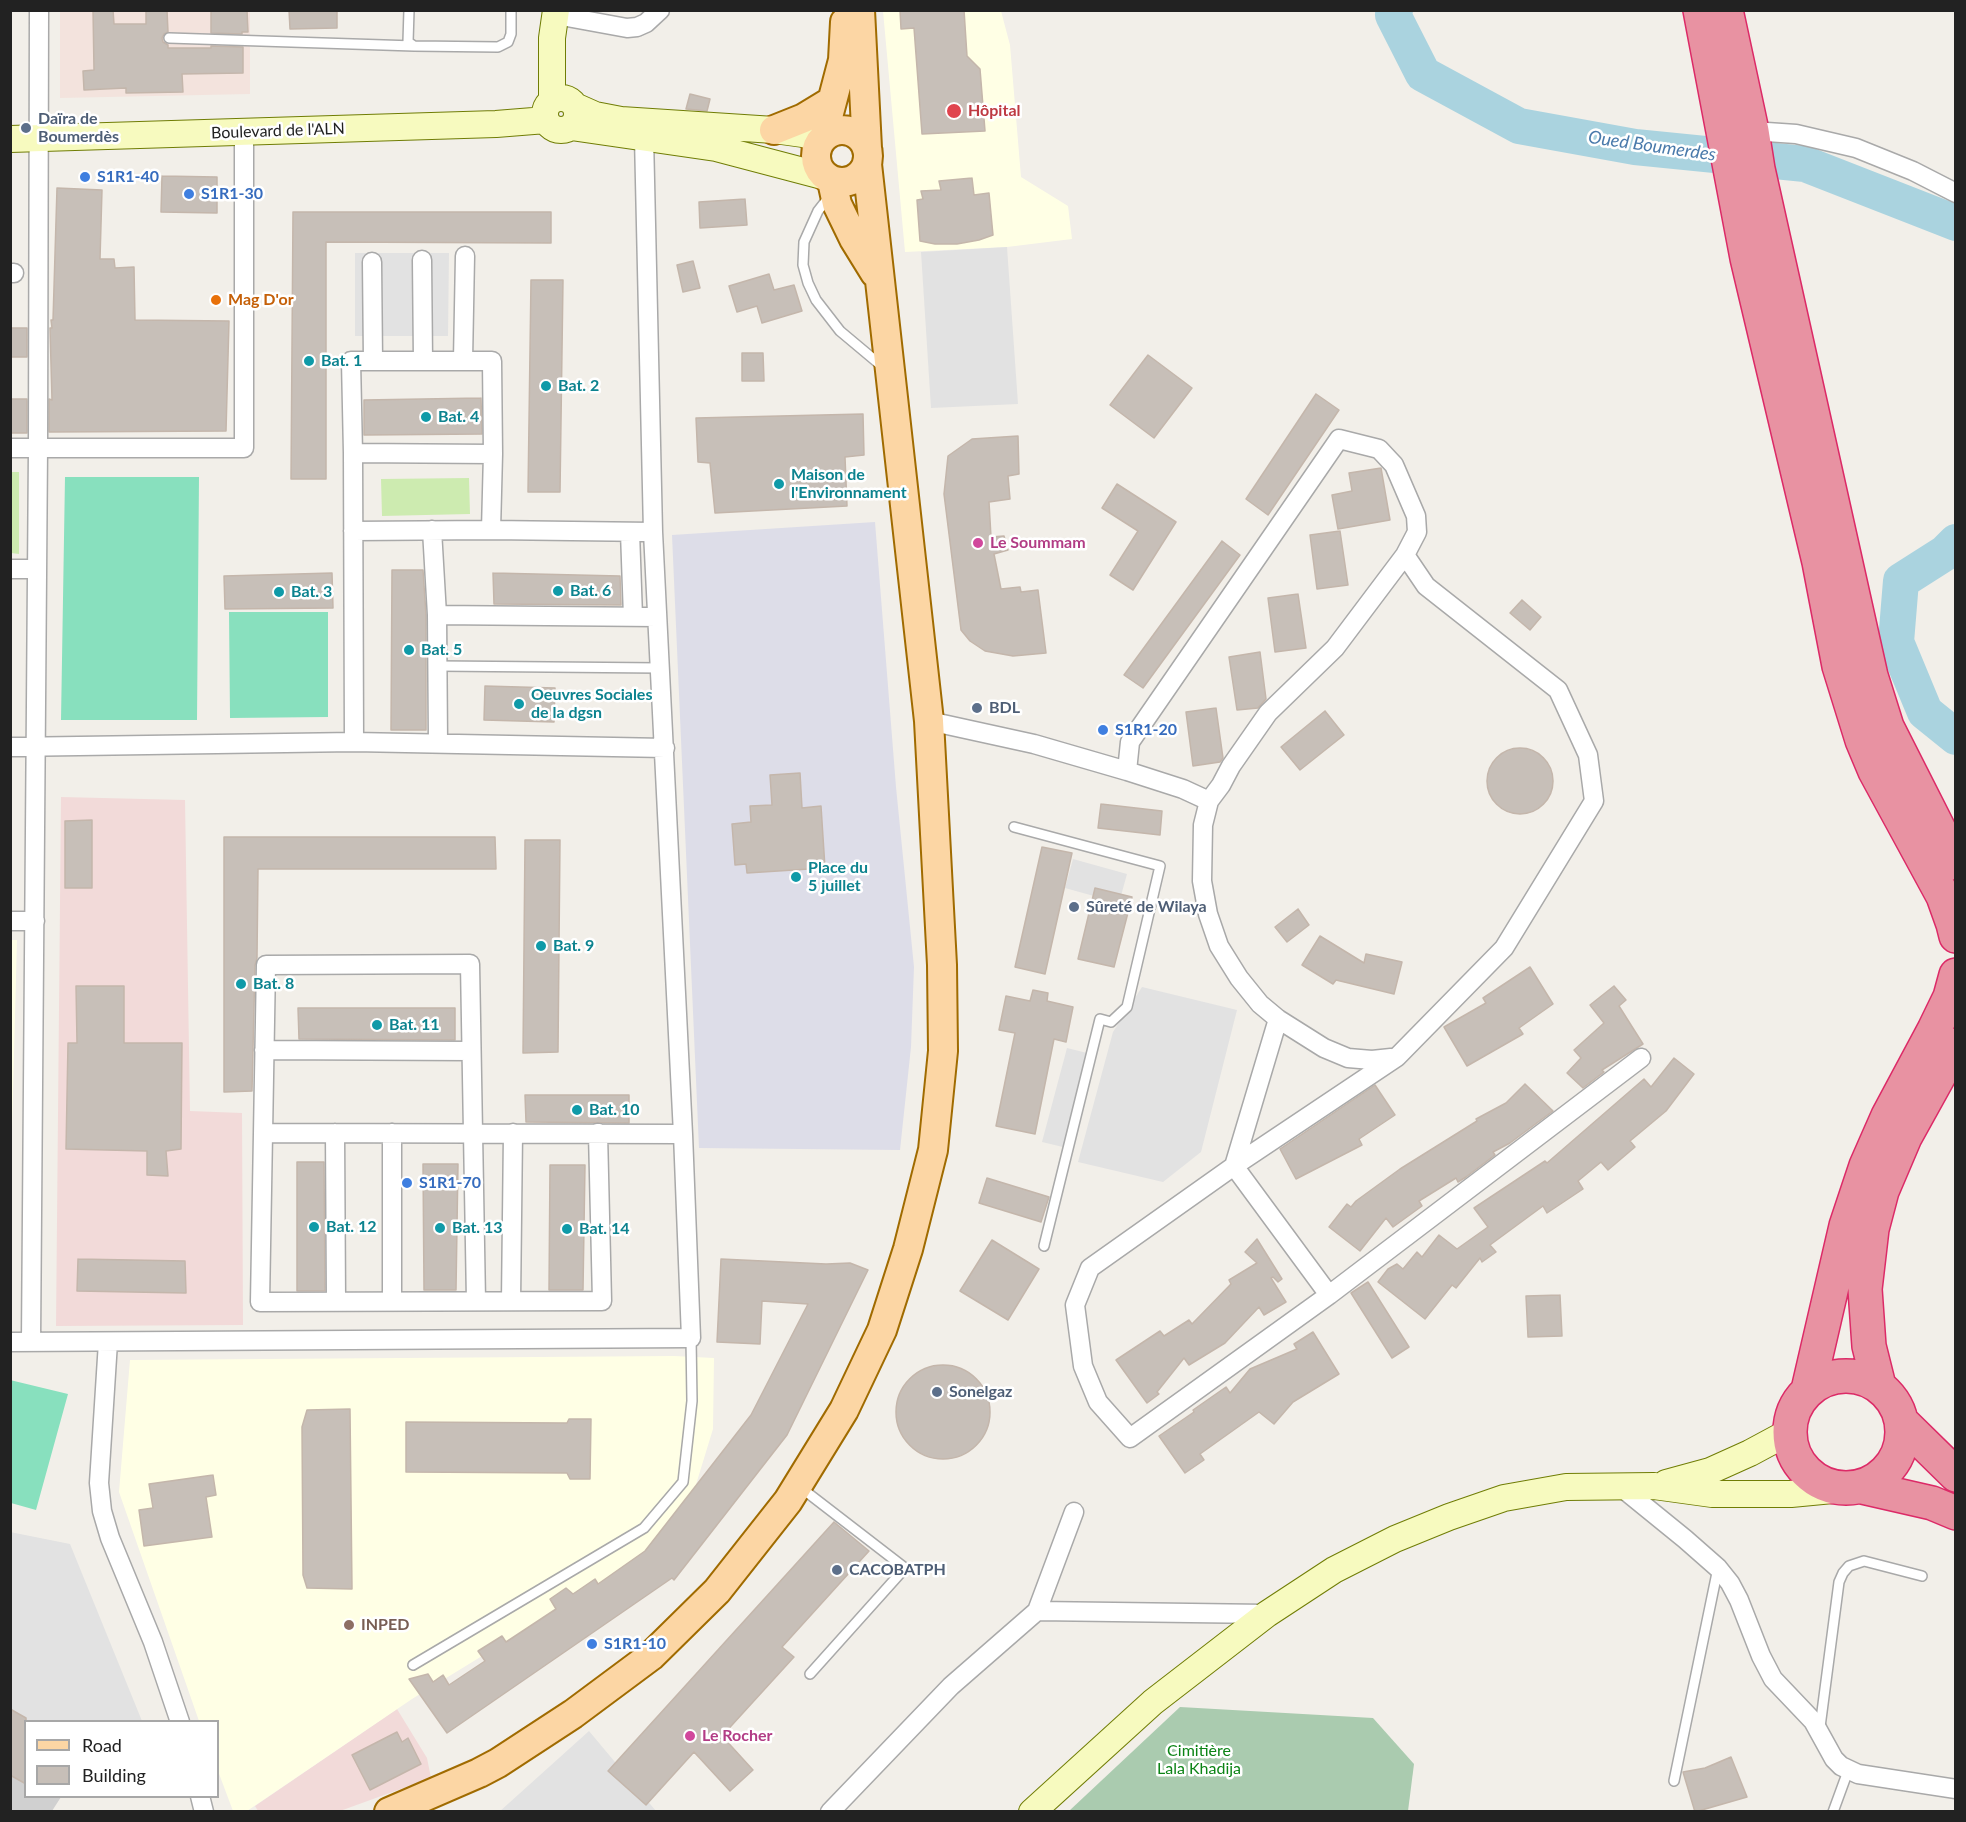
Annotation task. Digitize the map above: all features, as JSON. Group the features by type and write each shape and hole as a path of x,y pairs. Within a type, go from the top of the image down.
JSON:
{"highway":[{"path":"1700,10 1743,152 1871,676 1887,727 1956,863"},
{"path":"1726,10 1743,152 1747,258 1819,562 1839,666 1875,771 1943,896 1956,936"},
{"path":"1808,1390 1846,1226 1866,1166 1888,1116 1950,997 1956,975"},
{"path":"1879,1386 1869,1346 1865,1289 1872,1228 1882,1191 1905,1137 1956,1045"},
{"path":"1853,1488 1877,1480 1890,1469 1903,1440 1903,1423 1890,1396 1879,1386 1862,1377 1843,1376 1824,1380 1808,1390 1798,1402 1789,1432 1792,1449 1799,1464 1811,1477 1826,1485 1932,1503 1956,1513"},
{"path":"1903,1423 1956,1474"}],"main road":[{"path":"845,10 843,60 823,138 817,148 816,159 819,169 830,183 837,204 854,239 881,283"},
{"path":"389,1812 498,1763 573,1714 651,1656 717,1591 788,1501 844,1410 882,1330 908,1250 933,1150 942,1040 942,965 929,721 867,156 860,10"},
{"path":"556,13 562,36 564,111"},
{"path":"774,130 804,118 832,101"},
{"name":"Boulevard de l'ALN","path":"10,139 485,125 564,111"},
{"path":"564,111 621,120 774,130 823,138 841,130 849,131 857,135 867,156 857,178 841,183 830,183 716,148 644,137 564,111"},
{"path":"1654,1486 1710,1471 1789,1432"},
{"path":"1032,1812 1154,1702 1267,1614 1334,1570 1395,1539 1449,1516 1504,1498 1566,1487 1654,1486 1712,1494 1791,1494 1853,1488"}],"street":[{"path":"31,1342 39,10"},
{"path":"556,13 627,28 646,23 660,10"},
{"path":"10,448 244,448 244,132"},
{"path":"1743,152 1796,134 1856,148 1913,171 1956,193"},
{"path":"10,1342 691,1338 684,1134 653,532 644,137"},
{"path":"463,360 465,256"},
{"path":"422,260 423,361"},
{"path":"372,262 373,361"},
{"path":"354,742 351,361 492,361 491,530"},
{"path":"1127,771 1130,742 1339,439 1379,449 1394,465 1416,516 1417,532 1405,555 1335,648 1268,713 1209,801 1203,825 1202,881 1208,914 1219,946 1239,978 1260,1004 1278,1019 1324,1048 1348,1058 1372,1060 1396,1057"},
{"path":"353,453 493,454"},
{"path":"432,530 437,615 438,743"},
{"path":"353,531 653,532"},
{"path":"630,532 633,617"},
{"path":"1405,555 1426,586 1558,690 1588,755 1594,801 1504,948 1396,1057 1234,1166 1090,1268 1075,1305 1083,1366 1098,1402 1130,1438 1329,1295 1641,1059"},
{"path":"10,569 37,569"},
{"path":"437,615 657,617"},
{"path":"929,721 1034,744 1183,789 1209,801"},
{"path":"10,747 354,742 664,748"},
{"path":"10,921 35,921"},
{"path":"476,1301 470,964 266,965 260,1302 602,1301 598,1133"},
{"path":"1234,1166 1278,1019"},
{"path":"264,1050 471,1051"},
{"path":"263,1133 684,1134"},
{"path":"335,1133 336,1301"},
{"path":"392,1133 392,1301"},
{"path":"511,1301 513,1133"},
{"path":"1234,1166 1329,1295"},
{"path":"108,1342 99,1484 102,1511 110,1538 153,1642 179,1720"},
{"path":"1621,1487 1718,1568 1730,1583 1761,1656 1773,1678 1809,1716 1840,1766 1848,1771 1956,1789"},
{"path":"830,1812 951,1686 1037,1611 1074,1512"},
{"path":"1037,1611 1267,1614"}],"lane":[{"path":"409,10 408,42 414,46"},
{"path":"169,38 498,47 508,42 511,34 511,10"},
{"path":"830,183 804,242 803,265 808,284 816,300 840,331 889,372"},
{"path":"438,666 660,668"},
{"path":"1014,827 1160,866 1128,1007 1111,1022 1100,1019 1044,1246"},
{"path":"414,1665 644,1528 683,1482 692,1401 691,1338"},
{"path":"798,1485 905,1568 810,1674"},
{"path":"1819,1730 1839,1582 1843,1574 1849,1566 1864,1561 1922,1576"},
{"path":"1674,1781 1718,1568"},
{"path":"1833,1812 1848,1771"}],"shaded area":[{"path":"60,11 250,11 250,94 60,98"},
{"name":"Hôpital","path":"883,11 1001,11 1010,45 1021,177 1068,206 1072,239 1007,247 905,252"},
{"path":"1007,247 1018,404 931,408 921,252"},
{"path":"355,253 449,253 448,336 355,336"},
{"name":"Place du 5 juillet","path":"875,522 896,787 914,967 911,1047 900,1150 699,1148 672,535"},
{"path":"61,797 185,800 190,1111 242,1113 243,1325 56,1326"},
{"path":"1073,859 1127,874 1119,903 1065,888"},
{"path":"10,940 17,940 11,1169"},
{"path":"1142,987 1237,1010 1201,1152 1163,1182 1078,1162 1113,1032"},
{"path":"1067,1048 1087,1053 1063,1147 1042,1142"},
{"name":"INPED","path":"674,1356 714,1358 713,1429 694,1491 653,1551 412,1699 247,1811 233,1811 219,1774 219,1720 199,1720 119,1492 130,1360"},
{"path":"10,1532 70,1544 142,1720 27,1720 11,1708"},
{"path":"10,1699 44,1720 24,1720 24,1798 60,1798 52,1811 11,1811"},
{"path":"397,1709 427,1758 431,1778 340,1811 258,1811 255,1806"},
{"path":"589,1731 656,1811 499,1812"}],"green space":[{"path":"11,472 19,472 19,554 11,553"},
{"path":"65,477 199,477 197,720 61,720"},
{"path":"469,478 470,514 382,516 381,479"},
{"path":"229,612 328,612 328,717 230,718"},
{"path":"10,1380 68,1394 36,1510 11,1503"},
{"name":"Cimitière Lala Khadija","path":"1180,1707 1373,1718 1414,1764 1408,1811 1069,1811"}],"building":[{"path":"93,10 113,10 114,24 146,24 146,10 167,10 168,32 162,38 168,48 243,47 243,73 182,74 183,92 126,93 126,88 84,90 83,71 94,70"},
{"path":"211,10 247,10 248,32 242,32 242,34 211,33"},
{"path":"289,10 337,10 337,28 290,29"},
{"path":"900,10 964,10 967,56 980,69 985,131 922,134 914,28 901,29"},
{"path":"690,94 710,99 707,111 686,109"},
{"name":"S1R1-30","path":"162,176 217,177 217,213 161,212"},
{"path":"972,178 974,195 989,193 993,235 957,244 920,241 917,200 923,199 921,191 941,190 939,181"},
{"path":"57,188 102,190 100,259 114,259 115,268 134,267 135,320 229,321 226,431 49,432 49,399 52,400 50,328 52,328 51,320 53,320"},
{"path":"745,199 747,225 700,228 699,202"},
{"name":"Bat. 1","path":"293,212 551,212 551,243 326,242 326,479 291,479"},
{"path":"693,261 700,288 683,292 677,265"},
{"path":"769,274 774,290 794,285 802,311 762,323 757,306 737,312 729,286"},
{"name":"Bat. 2","path":"531,280 563,280 560,492 528,492"},
{"path":"10,328 27,328 27,357 10,357"},
{"path":"742,353 763,353 764,381 742,381"},
{"path":"1148,355 1192,388 1154,438 1110,405"},
{"path":"1316,394 1339,410 1268,515 1246,499"},
{"name":"Bat. 4","path":"481,398 482,434 364,435 364,400"},
{"path":"10,399 27,399 27,433 10,433"},
{"name":"Maison de l'Environnament","path":"863,414 864,455 845,457 847,506 715,513 710,463 698,462 696,418"},
{"name":"Le Soummam","path":"1018,436 1019,474 1008,476 1010,499 989,502 991,537 1004,536 1008,550 994,554 1001,589 1020,587 1021,592 1038,590 1046,653 1013,656 985,651 970,641 961,630 944,494 948,456 972,439"},
{"path":"1381,468 1390,520 1338,529 1332,495 1352,491 1349,473"},
{"path":"1117,484 1176,522 1133,590 1110,575 1138,531 1102,508"},
{"path":"1340,531 1348,585 1317,589 1310,535"},
{"path":"1222,541 1240,555 1143,688 1124,675"},
{"name":"Bat. 5","path":"392,570 423,570 426,615 426,730 391,730"},
{"name":"Bat. 3","path":"332,573 333,608 225,609 224,576"},
{"name":"Bat. 6","path":"493,573 620,576 621,605 494,604"},
{"path":"1298,594 1306,648 1275,652 1268,598"},
{"path":"1522,600 1541,617 1530,630 1510,613"},
{"path":"1260,652 1266,699 1258,708 1237,710 1229,657"},
{"name":"Oeuvres Sociales de la dgsn","path":"485,686 555,688 554,722 484,720"},
{"path":"1216,708 1223,758 1220,762 1193,766 1186,712"},
{"path":"1325,711 1344,735 1300,770 1281,747"},
{"path":"1514,748 1526,748 1538,753 1548,763 1553,781 1551,794 1538,809 1526,814 1514,814 1502,809 1492,799 1487,787 1487,775 1492,763 1502,753"},
{"path":"800,773 802,808 821,806 825,868 747,873 746,864 735,865 732,824 751,822 750,806 772,805 770,775"},
{"path":"1101,804 1162,811 1160,835 1098,828"},
{"path":"92,820 92,888 65,888 65,821"},
{"name":"Bat. 8","path":"224,837 495,837 496,869 258,869 252,1091 224,1092"},
{"name":"Bat. 9","path":"525,840 560,840 558,1052 523,1053"},
{"path":"1042,847 1072,853 1045,974 1015,967"},
{"path":"1095,888 1132,897 1114,967 1078,959"},
{"path":"1298,909 1309,925 1287,942 1275,927"},
{"path":"1320,936 1364,963 1366,954 1402,962 1394,994 1336,980 1333,984 1302,965"},
{"path":"1530,967 1553,1004 1519,1028 1523,1034 1467,1066 1444,1027 1486,1003 1483,998"},
{"path":"76,986 124,986 124,1043 182,1043 181,1149 166,1151 168,1176 147,1175 147,1151 66,1149 68,1043 77,1043"},
{"path":"1614,986 1626,1000 1619,1006 1643,1044 1602,1070 1604,1072 1583,1088 1567,1073 1581,1058 1574,1050 1604,1023 1590,1005"},
{"path":"1033,990 1048,993 1047,1001 1073,1007 1066,1042 1054,1039 1035,1134 996,1126 1015,1033 999,1030 1006,996 1030,1001"},
{"name":"Bat. 11","path":"298,1008 455,1008 455,1040 299,1039"},
{"path":"1674,1058 1694,1074 1666,1111 1630,1141 1635,1147 1608,1170 1601,1162 1578,1181 1583,1189 1547,1213 1543,1206 1490,1245 1496,1252 1482,1262 1480,1258 1456,1288 1452,1285 1425,1319 1378,1282 1388,1269 1397,1264 1403,1269 1417,1252 1422,1257 1439,1235 1457,1249 1488,1227 1474,1208 1545,1161 1547,1163 1644,1079 1651,1087"},
{"path":"1525,1084 1553,1111 1510,1143 1493,1152 1495,1155 1466,1177 1458,1182 1456,1178 1419,1201 1422,1206 1393,1227 1386,1218 1360,1251 1329,1227 1347,1204 1351,1207 1400,1169 1477,1121 1476,1119 1506,1103"},
{"path":"1375,1085 1395,1115 1359,1139 1362,1145 1296,1179 1280,1149"},
{"name":"Bat. 10","path":"525,1095 629,1095 629,1123 526,1122"},
{"name":"Bat. 12","path":"297,1162 324,1162 325,1291 297,1291"},
{"name":"Bat. 13","path":"423,1164 458,1164 456,1290 424,1290"},
{"name":"Bat. 14","path":"550,1165 585,1165 583,1290 549,1290"},
{"path":"987,1178 1049,1197 1041,1222 979,1203"},
{"path":"1257,1239 1282,1279 1278,1282 1273,1277 1271,1278 1286,1302 1264,1315 1259,1307 1225,1343 1189,1365 1184,1358 1157,1392 1159,1394 1147,1403 1116,1360 1160,1331 1164,1336 1189,1320 1192,1324 1231,1284 1229,1280 1257,1263 1245,1252"},
{"path":"992,1240 1039,1269 1008,1320 960,1291"},
{"path":"78,1259 185,1261 186,1293 77,1291"},
{"path":"721,1259 850,1263 868,1270 787,1435 674,1580 672,1578 447,1733 409,1679 428,1674 433,1682 443,1675 449,1685 485,1661 478,1651 502,1636 506,1642 556,1609 550,1599 566,1588 573,1594 595,1579 598,1584 645,1551 751,1415 808,1304 762,1301 760,1344 717,1342"},
{"path":"1368,1282 1409,1347 1392,1358 1351,1293"},
{"path":"1560,1295 1562,1336 1528,1337 1526,1296"},
{"path":"1313,1332 1339,1374 1293,1402 1274,1424 1259,1412 1200,1454 1204,1460 1185,1473 1159,1436 1226,1387 1230,1393 1250,1369 1297,1349 1294,1344"},
{"path":"943,1365 961,1368 976,1379 987,1394 990,1412 987,1430 976,1445 961,1456 943,1459 925,1456 910,1445 899,1430 896,1412 899,1394 910,1379 925,1368"},
{"path":"350,1409 352,1589 307,1588 303,1575 302,1427 307,1410"},
{"path":"569,1419 591,1419 590,1479 570,1479 567,1473 406,1472 406,1422 567,1423"},
{"path":"213,1475 216,1495 206,1497 212,1537 144,1546 139,1510 153,1508 149,1484"},
{"path":"834,1522 869,1551 782,1647 794,1657 722,1736 753,1770 730,1791 694,1752 646,1805 608,1771"},
{"path":"10,1709 26,1718 24,1720 24,1783 10,1775"},
{"path":"397,1732 402,1742 408,1738 421,1764 370,1790 352,1755"},
{"path":"1731,1757 1747,1797 1695,1812 1683,1772 1705,1768"}],"waterway":[{"name":"Oued Boumerdes","path":"1395,10 1393,15 1423,74 1519,126 1635,147 1805,164 1956,223"},
{"name":"Oued Boumerdes","path":"1956,542 1945,553 1901,581 1896,642 1925,712 1956,737"}],"place":[{"name":"Hôpital","path":"954,111"},
{"name":"Daïra de Boumerdès","path":"26,128"},
{"name":"S1R1-40","path":"85,177"},
{"name":"S1R1-30","path":"189,194"},
{"name":"Mag D'or","path":"216,300"},
{"name":"Bat. 1","path":"309,361"},
{"name":"Bat. 2","path":"546,386"},
{"name":"Bat. 4","path":"426,417"},
{"name":"Maison de l'Environnament","path":"779,484"},
{"name":"Le Soummam","path":"978,543"},
{"name":"Bat. 6","path":"558,591"},
{"name":"Bat. 3","path":"279,592"},
{"name":"Bat. 5","path":"409,650"},
{"name":"Oeuvres Sociales de la dgsn","path":"519,704"},
{"name":"BDL","path":"977,708"},
{"name":"S1R1-20","path":"1103,730"},
{"name":"Place du 5 juillet","path":"796,877"},
{"name":"Sûreté de Wilaya","path":"1074,907"},
{"name":"Bat. 9","path":"541,946"},
{"name":"Bat. 8","path":"241,984"},
{"name":"Bat. 11","path":"377,1025"},
{"name":"Bat. 10","path":"577,1110"},
{"name":"S1R1-70","path":"407,1183"},
{"name":"Bat. 12","path":"314,1227"},
{"name":"Bat. 13","path":"440,1228"},
{"name":"Bat. 14","path":"567,1229"},
{"name":"Sonelgaz","path":"937,1392"},
{"name":"CACOBATPH","path":"837,1570"},
{"name":"INPED","path":"349,1625"},
{"name":"S1R1-10","path":"592,1644"},
{"name":"Le Rocher","path":"690,1736"}]}
